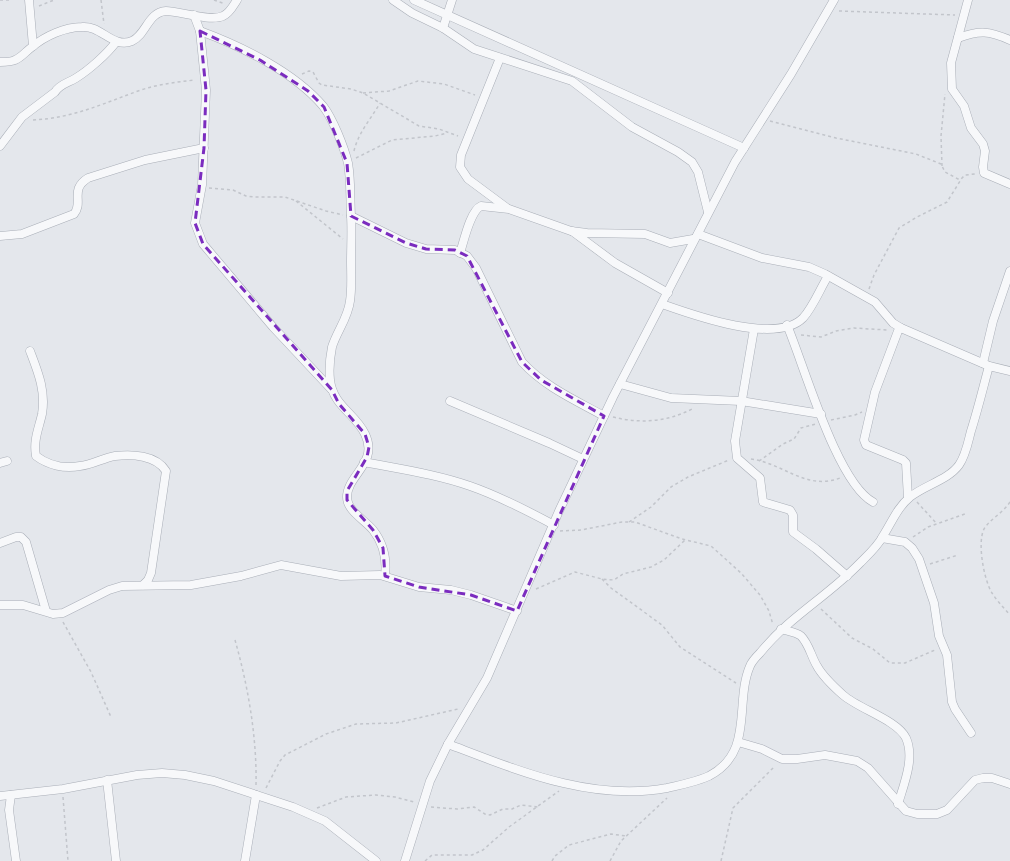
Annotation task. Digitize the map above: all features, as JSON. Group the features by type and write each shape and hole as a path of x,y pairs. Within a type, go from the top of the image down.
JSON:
{"street":[{"path":"29,0 33,46"},
{"path":"393,0 412,13 444,28 474,49 572,81 632,127 660,141 692,162 698,172 708,212"},
{"path":"414,0 744,148"},
{"path":"444,28 449,15 452,0"},
{"path":"404,861 430,781 448,744 488,678 552,529 604,416 708,212 744,148 829,11 834,0"},
{"path":"968,0 951,63 952,88 964,106 971,128 983,144 985,151 983,167 984,174 1010,184"},
{"path":"0,62 14,60 47,36 81,26 93,28 116,42 134,41 153,17 160,13 166,11 194,16 223,16 235,3"},
{"path":"194,16 200,31 205,78 204,148 201,189 195,223 203,244 273,327 332,390"},
{"path":"200,31 221,39 286,75 308,91 324,107 349,162 351,216 351,298 349,312 332,347 330,379 332,390 339,404 355,420 365,434 369,447 364,462 347,491 347,500 354,512 373,530 383,548 386,563 385,576"},
{"path":"958,38 983,32 990,32 1010,40"},
{"path":"0,146 19,120 55,92 58,87 76,79 109,51 116,42"},
{"path":"500,58 461,155 460,166 468,180 510,209"},
{"path":"0,236 22,234 74,214 77,207 77,190 80,183 88,178 145,160 204,148"},
{"path":"460,252 477,208 486,206 510,209 571,231 598,235 646,234 670,243 696,237 762,258 809,268 828,276 867,297 880,306 893,323 900,329 986,365 1010,371"},
{"path":"351,216 406,243 426,249 455,250 467,256 476,268 522,362 532,373 555,390 604,416"},
{"path":"571,231 615,263 668,293"},
{"path":"448,744 502,764 566,784 596,790 630,792 651,791 680,786 708,776 721,768 729,759 738,742 745,690 751,664 778,632 847,576 882,538 894,515 910,497 922,488 952,473 959,466 970,437 986,365 993,321 1010,271"},
{"path":"662,304 710,320 754,329 774,329 788,325 802,318 828,276"},
{"path":"788,325 822,418 848,475 865,497 873,502"},
{"path":"754,329 735,442 737,458 760,478 763,502 790,510 792,515 793,532 816,549 847,576"},
{"path":"900,329 882,370 870,407 864,440 866,445 903,460 906,463 910,497"},
{"path":"30,351 42,382 44,401 35,440 36,456 43,461 69,467 80,466 115,456 133,456 150,458 162,465 166,471 151,573 148,580 143,585"},
{"path":"620,384 671,398 741,401 822,418"},
{"path":"450,401 549,443 583,460"},
{"path":"364,462 421,472 470,486 509,501 552,529"},
{"path":"0,542 21,537 26,542 46,611"},
{"path":"882,538 904,542 912,548 922,565 934,603 939,636 949,664 952,702 971,733"},
{"path":"0,605 23,605 53,614 94,599 109,590 122,586 191,585 240,576 282,565 341,576 385,576 419,587 451,590 471,595 517,611"},
{"path":"778,632 800,636 806,642 817,666 844,696 857,705 887,721 905,737 909,760 907,774 898,804"},
{"path":"738,742 762,749 782,759 797,759 824,755 857,760 868,768 898,804 906,811 917,814 937,814 947,810 955,804 975,780 992,778 1010,784"},
{"path":"0,796 62,789 137,775 162,773 185,775 214,781 302,811 325,821 376,861"},
{"path":"107,780 116,861"},
{"path":"11,795 9,810 16,861"},
{"path":"245,861 258,796"}],"path":[{"path":"0,0 8,0"},
{"path":"30,9 47,4 54,0"},
{"path":"101,0 104,19 104,34"},
{"path":"214,0 235,3"},
{"path":"829,11 873,11 964,16"},
{"path":"286,75 303,74 309,71 313,72 319,83 322,85 351,89 363,93 419,126 448,132 467,139"},
{"path":"19,120 66,116 86,111 155,86 205,78"},
{"path":"363,93 389,91 418,81 444,84 485,98"},
{"path":"942,168 941,136 944,122 944,99 948,90 952,88"},
{"path":"349,162 359,135 368,124 380,103"},
{"path":"763,119 836,138 912,153 941,164 942,168 948,174 960,180"},
{"path":"349,162 392,140 434,136 448,132"},
{"path":"867,297 874,275 899,228 947,202 960,180 965,175 984,174"},
{"path":"201,189 234,190 246,196 276,196 294,200 326,211 351,216"},
{"path":"294,200 339,235 351,248"},
{"path":"791,334 821,337 845,329 900,329"},
{"path":"604,416 631,421 661,420 687,412 710,399"},
{"path":"759,461 783,444 794,439 801,428 822,418 855,415 870,407"},
{"path":"629,522 651,507 671,487 722,461 737,458 759,461 798,477 820,482 828,482 848,475"},
{"path":"910,497 937,524"},
{"path":"1010,502 985,528 981,540 982,556 988,584 993,594 1010,615"},
{"path":"904,542 937,524 965,514"},
{"path":"552,529 634,522 686,540 711,546 741,573 760,595 770,611 778,632"},
{"path":"524,593 575,572 611,580 623,574 651,567 672,553 686,540"},
{"path":"922,565 932,564 958,555"},
{"path":"602,579 611,588 662,625 680,647 707,662 745,690"},
{"path":"814,602 852,638 873,649 890,663 904,663 943,646"},
{"path":"58,613 91,672 111,717"},
{"path":"234,640 248,693 256,761 258,796"},
{"path":"258,796 280,761 286,755 326,734 356,724 396,723 471,706"},
{"path":"721,861 733,808 782,759"},
{"path":"425,861 432,855 472,855 483,850 509,827 554,796 566,784"},
{"path":"610,861 621,841 680,786"},
{"path":"62,789 68,861"},
{"path":"302,811 316,809 346,797 376,795 408,799 422,805 457,809 474,807 485,814 490,815 503,809 512,809 521,805 538,808"},
{"path":"552,861 555,856 569,845 611,834 626,836"}],"highlighted area":[{"path":"200,31 260,60 308,91 324,107 347,163 351,216 406,243 426,249 455,250 467,256 522,362 541,380 604,416 517,611 471,595 419,587 385,576 383,548 373,530 347,500 347,491 367,457 369,447 365,434 339,404 332,390 203,244 195,223 204,148 206,90"}]}
